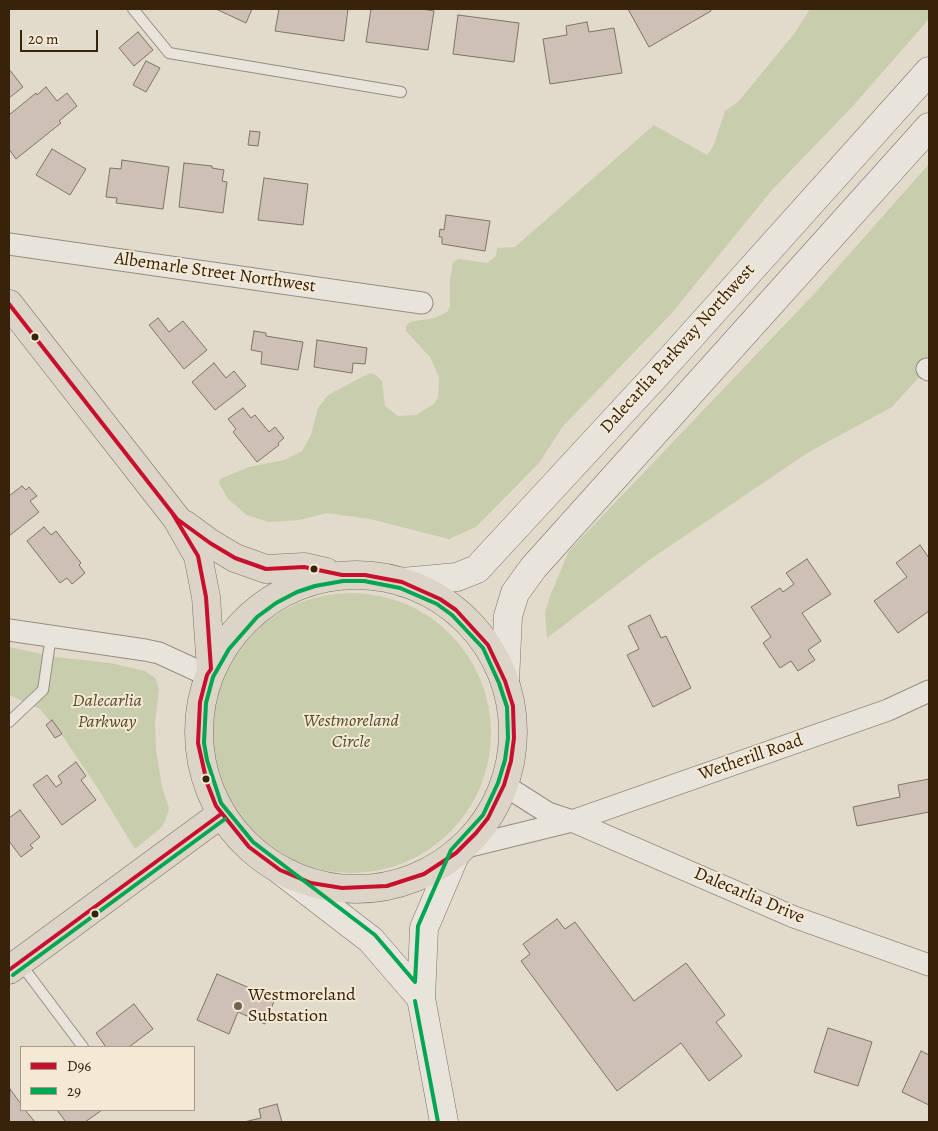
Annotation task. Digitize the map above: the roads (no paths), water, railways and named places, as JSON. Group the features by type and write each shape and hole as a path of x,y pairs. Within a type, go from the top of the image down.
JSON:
{"main road":[{"name":"Dalecarlia Parkway Northwest","path":"402,582 458,576 477,569 659,372 929,71"},
{"path":"505,681 508,616 515,593 533,568 929,127"},
{"path":"9,304 177,519 198,556 206,597 209,672"},
{"path":"177,519 210,543 235,558 266,569 304,568 342,575"},
{"path":"280,870 311,883 342,888 387,886 424,874 459,850 476,834 488,818 504,785 510,760 514,722 513,706 505,681 488,646 456,610 440,599 402,582 365,575 342,575 314,580 295,586 273,598 253,612 233,633 209,672 200,702 198,742 200,762 206,784 221,814 250,847 371,940 421,998"},
{"path":"14,966 221,814"},
{"path":"444,1122 421,998 424,928 459,850"}],"street":[{"name":"Albemarle Street Northwest","path":"9,244 422,303"},
{"path":"9,630 145,650 159,653 209,672"},
{"name":"Wetherill Road","path":"572,821 888,710 929,691"},
{"name":"Dalecarlia Drive","path":"504,785 548,813 572,821 794,916 929,965"},
{"path":"459,850 572,821"}],"lane":[{"path":"133,9 169,53 400,92"},
{"path":"9,722 43,690 51,636"},
{"path":"14,966 82,1046"}],"place":[{"name":"Westmoreland Substation","path":"238,1006"}],"park label":[{"name":"Dalecarlia Parkway","path":"107,712"},
{"name":"Westmoreland Circle","path":"351,732"}]}
